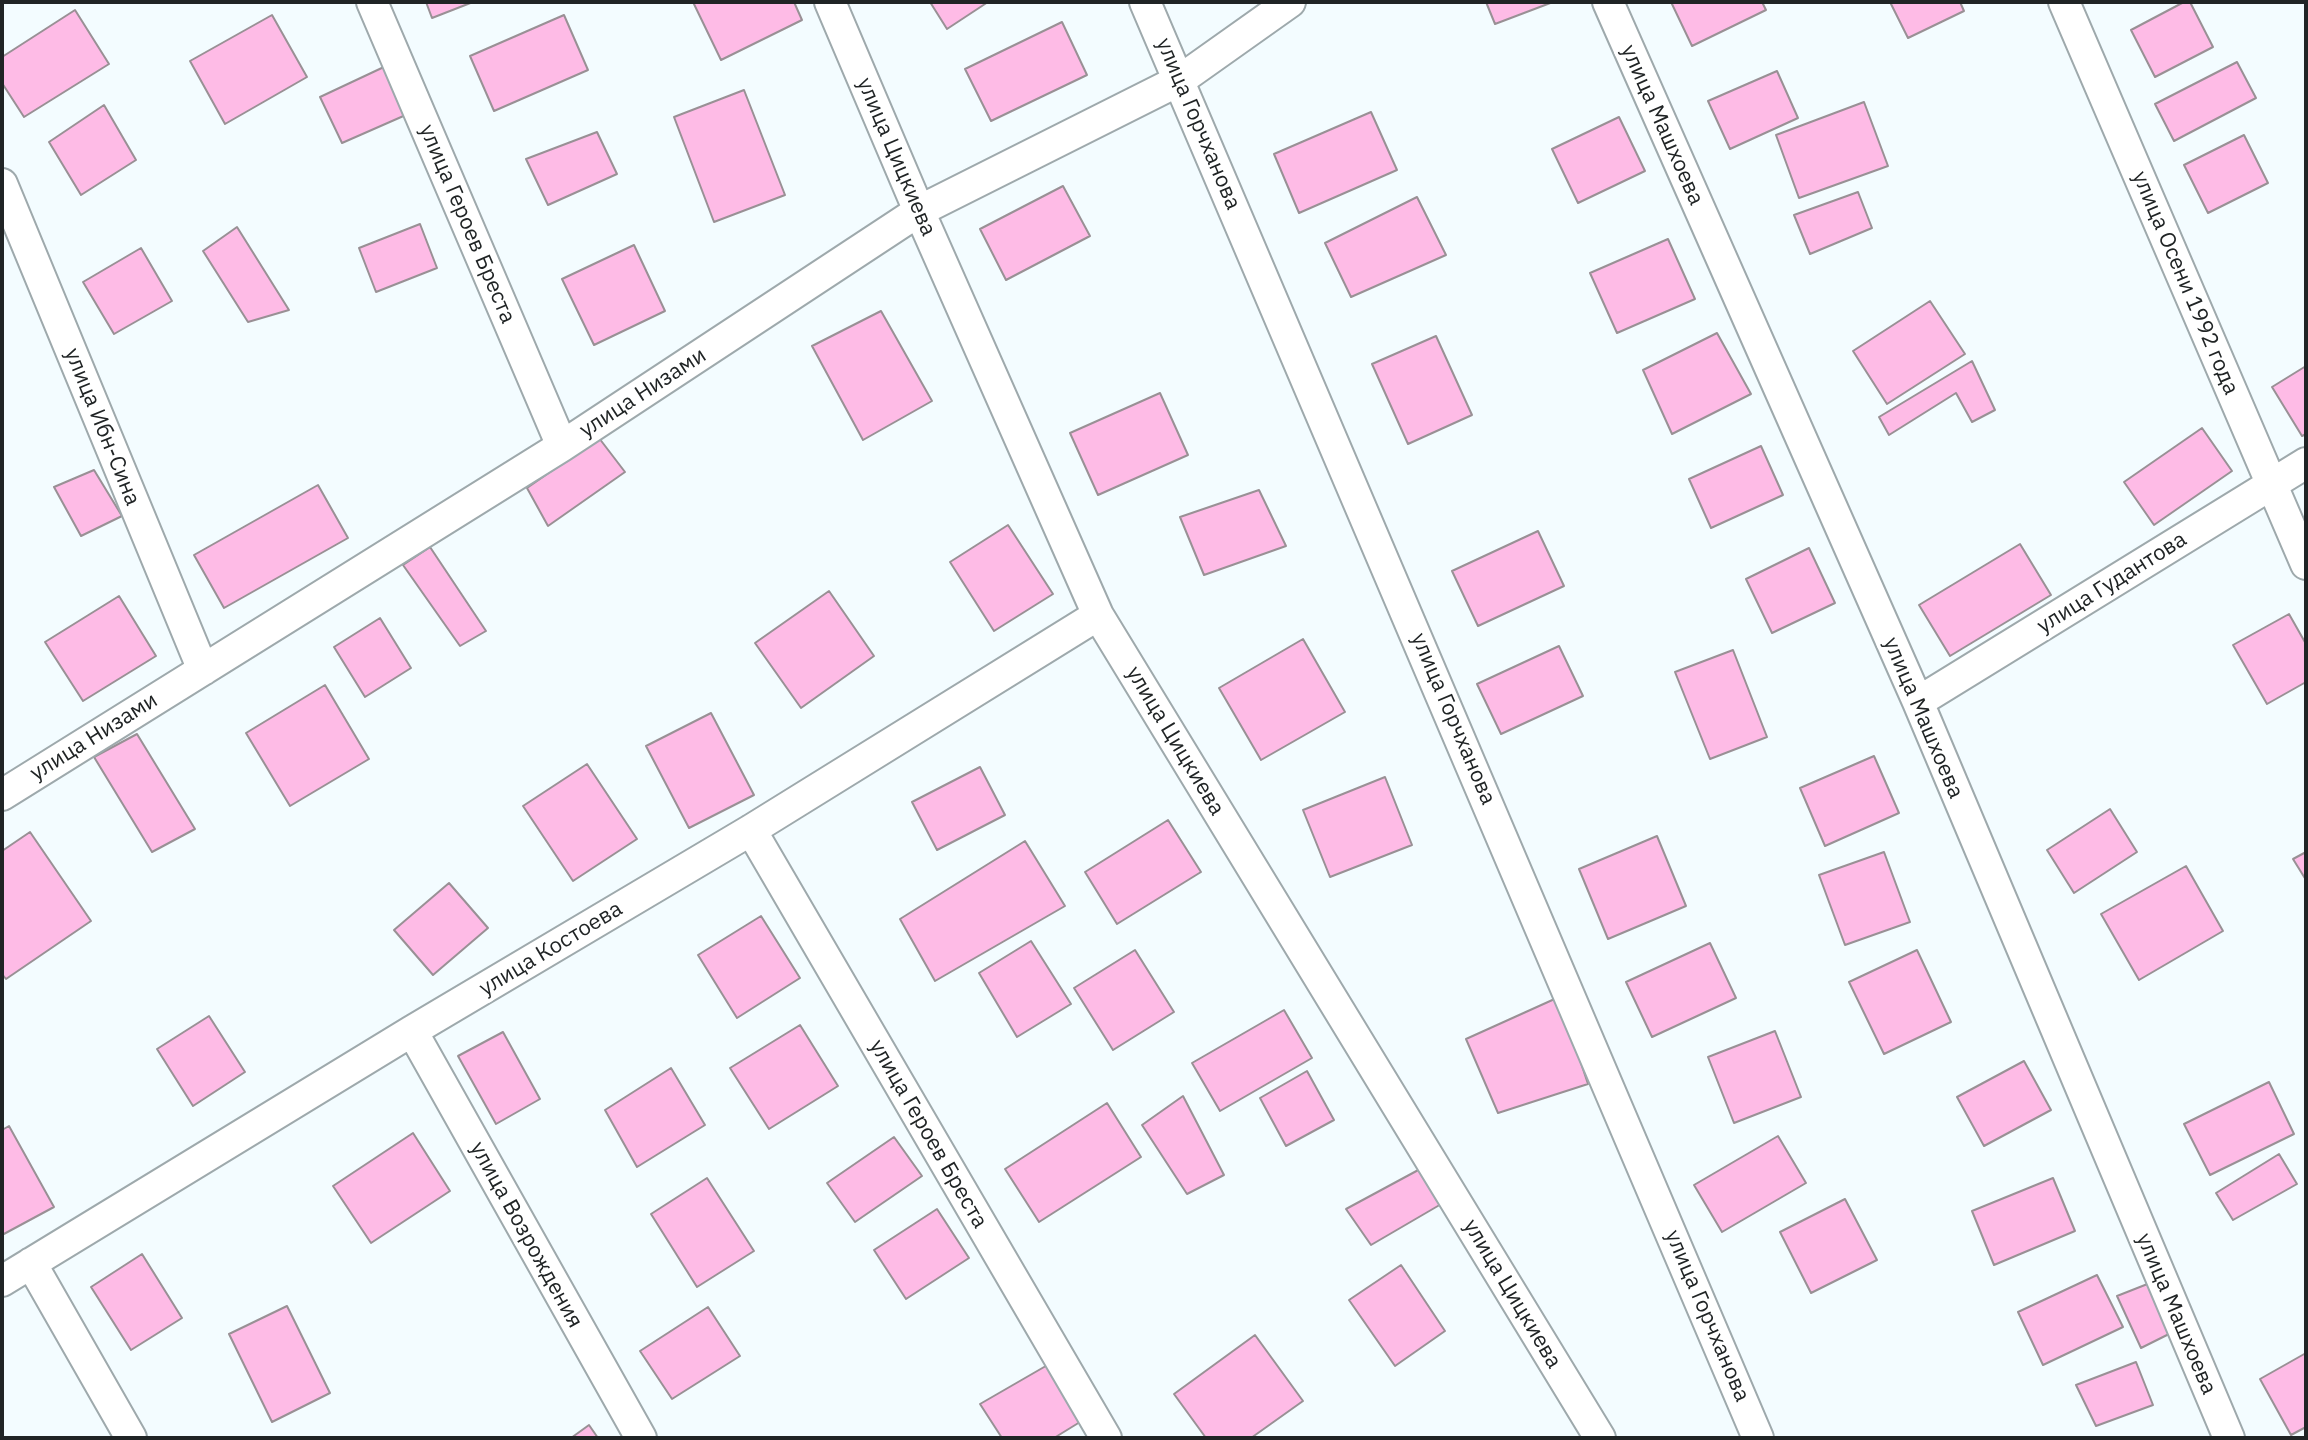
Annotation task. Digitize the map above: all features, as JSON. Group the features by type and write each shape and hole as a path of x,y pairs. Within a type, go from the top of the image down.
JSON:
{"street":[{"name":"улица Героев Бреста","path":"372,2 562,446"},
{"name":"улица Цицкиева","path":"830,2 1098,615 1600,1438"},
{"name":"улица Горчханова","path":"1145,2 1758,1438"},
{"name":"улица Низами","path":"2,795 562,446 919,211 1180,80 1290,2"},
{"name":"улица Машхоева","path":"1608,2 1918,702 2229,1438"},
{"name":"улица Осени 1992 года","path":"2064,2 2306,564"},
{"name":"улица Ибн-Сина","path":"2,184 203,670"},
{"name":"улица Гудантова","path":"1918,702 2306,463"},
{"name":"улица Костоева","path":"2,1281 412,1031 751,830 1098,615"},
{"name":"улица Героев Бреста","path":"751,830 1106,1438"},
{"name":"улица Возрождения","path":"412,1031 641,1438"},
{"path":"31,1263 131,1438"}],"building":[{"path":"426,2 473,2 432,18"},
{"path":"693,2 794,2 802,20 721,60"},
{"path":"930,2 988,2 947,29"},
{"path":"1486,2 1553,2 1495,24"},
{"path":"1671,2 1762,2 1766,10 1692,46"},
{"path":"1890,2 1960,2 1964,11 1908,38"},
{"path":"2184,2 2190,2 2213,47 2155,77 2131,30"},
{"path":"75,10 109,64 24,117 2,83 2,57"},
{"path":"272,15 307,77 225,124 190,61"},
{"path":"564,15 588,70 494,111 470,56"},
{"path":"1062,22 1087,75 991,121 965,69"},
{"path":"2237,62 2256,98 2174,141 2155,104"},
{"path":"386,66 408,114 342,143 320,97"},
{"path":"1777,71 1798,118 1730,149 1708,101"},
{"path":"744,90 785,195 714,222 674,117"},
{"path":"1864,102 1888,166 1799,198 1776,135"},
{"path":"104,105 136,160 81,195 49,142"},
{"path":"1371,112 1397,170 1299,213 1274,154"},
{"path":"1619,117 1645,171 1578,203 1552,149"},
{"path":"597,132 617,174 548,205 526,159"},
{"path":"2244,135 2268,183 2208,213 2184,165"},
{"path":"1063,186 1090,236 1006,280 980,229"},
{"path":"1858,192 1872,228 1810,254 1794,215"},
{"path":"1417,197 1446,255 1351,297 1325,243"},
{"path":"420,224 437,268 376,292 359,248"},
{"path":"237,227 289,310 248,322 203,251"},
{"path":"1668,239 1695,299 1617,333 1590,273"},
{"path":"634,245 665,311 594,345 562,279"},
{"path":"141,248 172,301 114,334 83,282"},
{"path":"1930,301 1965,354 1887,404 1853,351"},
{"path":"881,311 932,401 863,440 812,346"},
{"path":"1717,333 1751,394 1672,434 1643,370"},
{"path":"1436,336 1472,415 1408,444 1372,364"},
{"path":"1972,361 1995,410 1972,422 1956,393 1889,435 1879,417"},
{"path":"2306,366 2306,434 2302,436 2272,387"},
{"path":"1160,393 1188,455 1098,495 1070,433"},
{"path":"2202,428 2232,471 2154,525 2124,482"},
{"path":"599,438 625,472 548,526 527,488"},
{"path":"1761,446 1783,495 1711,528 1689,479"},
{"path":"94,470 122,516 81,536 54,487"},
{"path":"318,485 348,538 224,608 194,555"},
{"path":"1259,490 1286,546 1204,575 1180,517"},
{"path":"1008,525 1053,594 994,631 950,562"},
{"path":"1538,531 1564,586 1478,626 1452,571"},
{"path":"2020,544 2051,595 1950,656 1919,605"},
{"path":"430,547 486,631 460,646 403,565"},
{"path":"1809,548 1835,603 1772,633 1746,579"},
{"path":"829,591 874,656 801,708 755,643"},
{"path":"119,596 156,656 83,701 45,642"},
{"path":"2289,614 2306,644 2306,682 2267,704 2233,645"},
{"path":"380,618 411,668 365,697 334,647"},
{"path":"1303,639 1345,712 1261,760 1219,688"},
{"path":"1559,646 1583,696 1501,734 1477,684"},
{"path":"1733,650 1767,737 1710,759 1675,672"},
{"path":"325,685 369,759 290,806 246,733"},
{"path":"711,713 754,795 689,828 646,746"},
{"path":"137,734 195,829 152,852 94,757"},
{"path":"1874,756 1899,813 1825,846 1800,788"},
{"path":"587,764 637,839 573,881 523,806"},
{"path":"980,767 1005,815 937,850 912,802"},
{"path":"1385,777 1412,845 1330,877 1303,810"},
{"path":"2110,809 2137,852 2074,893 2047,850"},
{"path":"1168,820 1201,872 1117,924 1085,872"},
{"path":"30,832 91,921 6,979 2,974 2,851"},
{"path":"1657,836 1686,906 1608,939 1579,869"},
{"path":"1025,841 1065,906 935,981 900,919"},
{"path":"1884,852 1910,922 1845,945 1819,875"},
{"path":"2306,852 2306,880 2293,859"},
{"path":"2186,866 2223,931 2139,980 2101,914"},
{"path":"449,883 488,928 433,975 394,930"},
{"path":"761,916 800,978 737,1018 698,955"},
{"path":"1031,941 1071,1004 1017,1037 979,973"},
{"path":"1710,943 1736,998 1652,1037 1626,982"},
{"path":"1135,950 1174,1012 1113,1050 1074,988"},
{"path":"1917,950 1951,1022 1884,1054 1849,982"},
{"path":"1559,997 1588,1084 1498,1113 1466,1039"},
{"path":"1284,1010 1312,1058 1220,1111 1192,1063"},
{"path":"209,1016 245,1072 193,1106 157,1049"},
{"path":"800,1025 838,1086 769,1129 730,1068"},
{"path":"1775,1031 1801,1097 1734,1123 1708,1057"},
{"path":"503,1032 540,1099 496,1124 458,1056"},
{"path":"2024,1061 2051,1110 1984,1146 1957,1097"},
{"path":"671,1068 705,1125 637,1167 605,1110"},
{"path":"1307,1071 1334,1120 1286,1146 1260,1098"},
{"path":"2269,1082 2294,1134 2210,1175 2184,1124"},
{"path":"1183,1096 1224,1175 1187,1194 1142,1125"},
{"path":"1107,1103 1141,1157 1039,1222 1005,1169"},
{"path":"9,1126 54,1207 2,1235 2,1130"},
{"path":"413,1133 450,1191 371,1243 333,1186"},
{"path":"1778,1136 1806,1183 1722,1232 1694,1185"},
{"path":"894,1137 922,1176 855,1222 827,1183"},
{"path":"2279,1154 2297,1184 2233,1220 2216,1193"},
{"path":"1422,1168 1443,1203 1371,1245 1346,1209"},
{"path":"707,1178 754,1251 697,1287 651,1214"},
{"path":"2053,1178 2075,1231 1994,1265 1972,1211"},
{"path":"1845,1199 1877,1260 1811,1293 1780,1232"},
{"path":"937,1209 969,1258 906,1299 874,1250"},
{"path":"142,1254 182,1318 131,1350 91,1287"},
{"path":"1401,1265 1445,1331 1395,1366 1349,1300"},
{"path":"2097,1275 2123,1327 2043,1365 2018,1312"},
{"path":"2150,1283 2175,1331 2141,1348 2117,1296"},
{"path":"287,1306 330,1393 272,1422 229,1334"},
{"path":"708,1307 740,1356 672,1399 640,1351"},
{"path":"1255,1335 1303,1401 1251,1438 1206,1438 1174,1394"},
{"path":"2306,1353 2306,1427 2291,1435 2260,1379"},
{"path":"2136,1362 2153,1405 2096,1426 2076,1385"},
{"path":"1051,1363 1080,1422 1054,1438 1002,1438 980,1404"},
{"path":"589,1425 598,1438 571,1438"}]}
